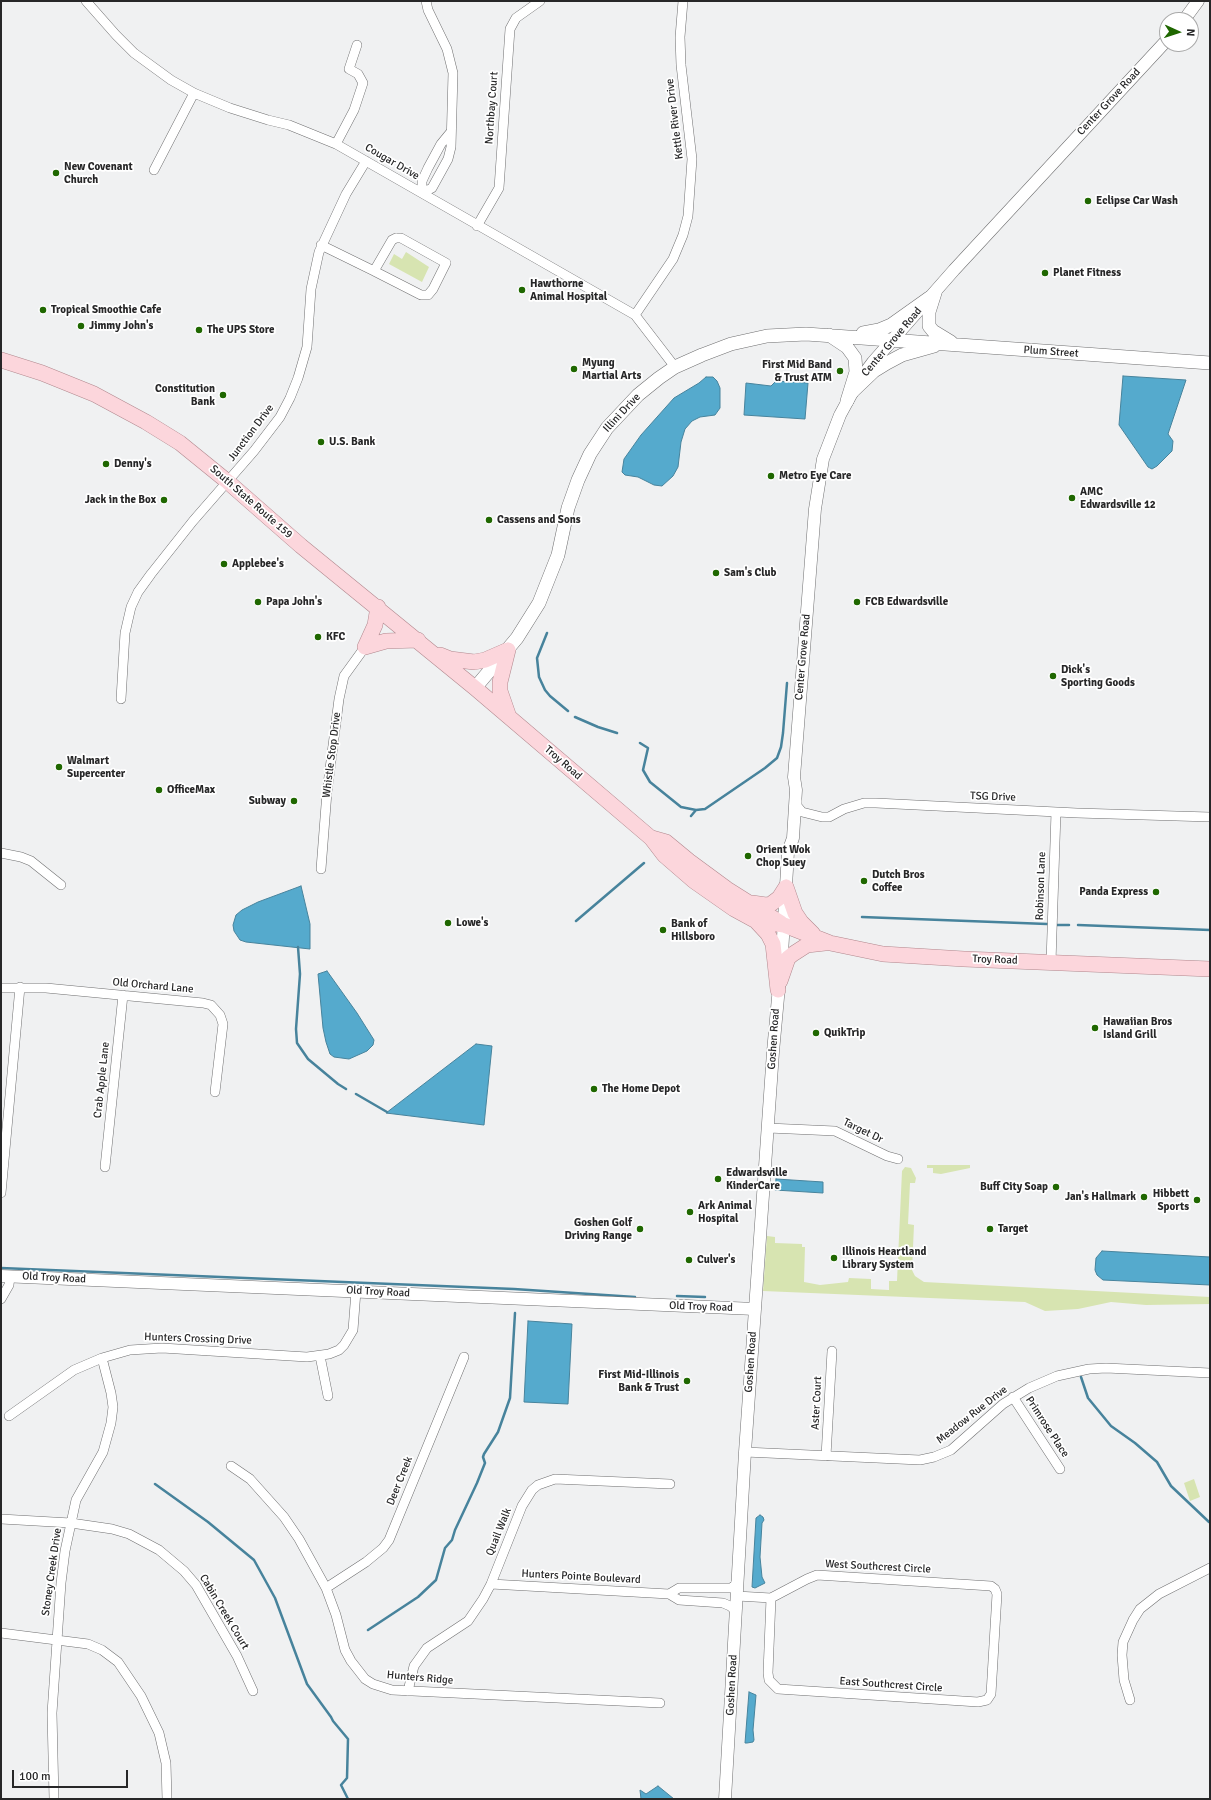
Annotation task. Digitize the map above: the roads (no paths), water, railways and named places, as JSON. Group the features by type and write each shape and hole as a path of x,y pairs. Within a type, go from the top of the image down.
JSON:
{"main road":[{"path":"828,334 850,335 879,330 904,316 932,295"},
{"path":"932,295 929,312 929,326 950,344"},
{"name":"Illini Drive","path":"475,688 508,650 530,620 547,585 561,543 568,508 590,454 607,428 638,395 675,367 702,354 731,344 767,336 785,334 828,334 892,339"},
{"path":"828,334 847,347 855,358 856,372 849,397"},
{"name":"Plum Street","path":"892,339 1210,363"},
{"path":"849,397 874,371 887,362 902,355 950,344"},
{"name":"South State Route 159","path":"1,360 42,373 105,399 180,443 228,482 301,546 378,607 475,688"},
{"name":"Whistle Stop Drive","path":"365,647 375,625 378,607"},
{"path":"365,647 386,641 418,640"},
{"path":"433,652 450,659 474,662 485,660 508,650"},
{"path":"508,650 500,682 500,691 509,717"},
{"name":"Troy Road","path":"475,688 651,838 664,855 694,881 734,909 756,921 784,925"},
{"name":"Troy Road","path":"651,838 666,842 689,861 784,925 824,941 883,954 1210,969"},
{"path":"748,902 766,905 771,904 778,898 786,887"},
{"path":"786,887 798,918 824,941"},
{"path":"756,921 768,934 773,944 779,987"},
{"path":"779,987 783,969 788,958 807,945 824,941"}],"street":[{"name":"Cougar Drive","path":"86,1 134,53 171,80 194,93 230,108 289,125 336,144 635,315 675,367"},
{"path":"426,1 428,10 447,49 454,73 450,133 451,148 448,159 432,188 422,193 422,181 428,168 441,144 450,133"},
{"name":"Northbay Court","path":"477,226 499,188 510,29 516,18 540,1"},
{"name":"Kettle River Drive","path":"635,315 672,259 683,235 688,216 692,159 680,64 680,37 683,1"},
{"path":"1190,12 1198,1"},
{"path":"336,144 354,110 363,83 358,74 349,69 357,45"},
{"name":"Center Grove Road","path":"788,852 793,838 796,790 794,777 818,485 830,438 849,397 873,362 892,339 1159,49"},
{"path":"154,170 194,93"},
{"name":"Junction Drive","path":"121,699 126,633 131,607 138,592 189,527 254,451 280,417 298,378 307,347 311,289 314,268 321,245 346,194 366,161"},
{"path":"321,245 374,272 421,295 426,296 433,289 446,263 401,238 396,238 392,240 374,272"},
{"name":"Whistle Stop Drive","path":"321,870 327,792 340,692 344,676 365,647"},
{"name":"Center Grove Road","path":"784,925 788,852 787,812 790,784 794,777"},
{"name":"TSG Drive","path":"796,790 797,806 802,812 822,818 829,817 864,803 1210,818"},
{"name":"Robinson Lane","path":"1051,962 1056,812"},
{"path":"1,853 21,857 31,861 61,885"},
{"name":"Goshen Road","path":"726,1799 745,1452 784,925"},
{"path":"1,1193 20,987"},
{"name":"Old Orchard Lane","path":"1,988 46,988 123,995 203,1003 216,1009 223,1024 215,1092"},
{"name":"Crab Apple Lane","path":"105,1167 123,995"},
{"name":"Target Dr","path":"768,1128 835,1131 887,1156 898,1159"},
{"path":"1,1299 9,1285 5,1276"},
{"name":"Old Troy Road","path":"5,1276 755,1309"},
{"name":"Hunters Crossing Drive","path":"9,1416 65,1376 87,1364 130,1350 162,1348 320,1356 339,1350 349,1338 352,1330 356,1291"},
{"name":"Aster Court","path":"826,1456 832,1351"},
{"path":"320,1356 328,1396"},
{"name":"Deer Creek","path":"326,1588 366,1562 383,1548 389,1540 464,1357"},
{"name":"Stoney Creek Drive","path":"54,1799 52,1713 61,1583 71,1523 81,1491 103,1452 111,1423 113,1407 102,1358"},
{"name":"Meadow Rue Drive","path":"745,1452 907,1461 934,1457 950,1450 992,1412 1029,1388 1051,1378 1089,1369 1106,1368 1210,1373"},
{"name":"Primrose Place","path":"1013,1398 1060,1469"},
{"name":"Hunters Ridge","path":"231,1466 250,1479 284,1517 312,1561 326,1588 336,1615 345,1650 357,1671 365,1678 382,1688 408,1691 660,1704"},
{"name":"Quail Walk","path":"408,1691 414,1666 420,1656 432,1644 468,1621 491,1584 522,1506 529,1494 538,1485 555,1479 670,1484"},
{"name":"Cabin Creek Court","path":"1,1518 96,1526 129,1534 154,1547 172,1560 196,1585 237,1656 253,1691"},
{"path":"1130,1700 1124,1680 1122,1655 1123,1642 1133,1620 1145,1605 1159,1594 1210,1568"},
{"name":"West Southcrest Circle","path":"771,1598 817,1575 989,1586 994,1587 996,1591"},
{"name":"Hunters Pointe Boulevard","path":"669,1594 679,1588 731,1588 735,1585 738,1578"},
{"name":"Hunters Pointe Boulevard","path":"491,1584 669,1594 679,1600 724,1603 736,1611"},
{"name":"East Southcrest Circle","path":"771,1598 768,1673 769,1680 778,1689 978,1702 987,1700 991,1694 996,1591"},
{"path":"737,1596 771,1598"},
{"path":"1,1633 78,1641 102,1650 118,1662 129,1676 141,1696 159,1733 166,1763 166,1799"}],"water":[{"path":"1123,376 1186,380 1168,434 1173,441 1172,451 1152,469 1148,467 1119,425"},
{"path":"706,377 713,377 717,381 720,388 720,408 715,415 700,417 692,421 685,429 681,442 678,467 673,476 662,486 654,485 638,477 625,475 622,472 624,459 641,435 674,398"},
{"path":"776,381 808,383 805,419 744,415 746,383 771,386"},
{"path":"301,886 310,924 310,949 246,942 240,940 234,931 233,925 236,915 242,910 258,902"},
{"path":"327,971 374,1040 373,1045 367,1051 349,1059 334,1057 330,1054 326,1042 323,1028 318,974"},
{"path":"476,1044 492,1046 484,1125 386,1113"},
{"path":"776,1179 823,1182 823,1193 775,1190"},
{"path":"1102,1251 1210,1257 1210,1285 1103,1280 1097,1275 1095,1270 1096,1258"},
{"path":"528,1321 572,1324 568,1404 524,1402"},
{"path":"760,1515 764,1520 762,1523 760,1557 762,1577 765,1583 755,1588 752,1587 756,1518"},
{"path":"749,1692 756,1695 753,1730 754,1740 753,1742 745,1743"},
{"path":"658,1786 674,1799 641,1799 640,1790 646,1794"}],"waterway":[{"path":"547,633 537,658 539,677 545,690 550,696 568,711"},
{"path":"691,816 696,810 705,809 765,768 777,758 781,747 783,733 787,683"},
{"path":"575,717 617,733"},
{"path":"640,743 648,748 643,770 650,782 681,807 696,810"},
{"path":"576,921 644,863"},
{"path":"862,917 1047,924"},
{"path":"1057,925 1069,925"},
{"path":"1078,925 1210,930"},
{"path":"298,947 300,974 296,1029 297,1043 308,1059 346,1089"},
{"path":"356,1094 387,1112"},
{"path":"1,1268 514,1289 635,1297"},
{"path":"677,1296 705,1297"},
{"path":"368,1630 418,1597 436,1580 445,1548 452,1540 455,1530 477,1483 485,1463 483,1457 484,1454 498,1432 510,1398 515,1313"},
{"path":"1081,1377 1088,1398 1111,1426 1135,1443 1157,1462 1171,1486 1209,1522"},
{"path":"155,1484 208,1522 254,1560 275,1598 307,1684 333,1721 348,1739 347,1778 341,1785 348,1799"}],"place":[{"name":"New Covenant Church","path":"56,173"},
{"name":"Eclipse Car Wash","path":"1088,201"},
{"name":"Planet Fitness","path":"1045,273"},
{"name":"Hawthorne Animal Hospital","path":"522,290"},
{"name":"Tropical Smoothie Cafe","path":"43,310"},
{"name":"Jimmy John's","path":"81,326"},
{"name":"The UPS Store","path":"199,330"},
{"name":"Myung Martial Arts","path":"574,369"},
{"name":"First Mid Band & Trust ATM","path":"840,371"},
{"name":"Constitution Bank","path":"223,395"},
{"name":"U.S. Bank","path":"321,442"},
{"name":"Denny's","path":"106,464"},
{"name":"Metro Eye Care","path":"771,476"},
{"name":"AMC Edwardsville 12","path":"1072,498"},
{"name":"Jack in the Box","path":"164,500"},
{"name":"Cassens and Sons","path":"489,520"},
{"name":"Applebee's","path":"224,564"},
{"name":"Sam's Club","path":"716,573"},
{"name":"Papa John's","path":"258,602"},
{"name":"FCB Edwardsville","path":"857,602"},
{"name":"KFC","path":"318,637"},
{"name":"Dick's Sporting Goods","path":"1053,676"},
{"name":"Walmart Supercenter","path":"59,767"},
{"name":"OfficeMax","path":"159,790"},
{"name":"Subway","path":"294,801"},
{"name":"Orient Wok Chop Suey","path":"748,856"},
{"name":"Dutch Bros Coffee","path":"864,881"},
{"name":"Panda Express","path":"1156,892"},
{"name":"Lowe's","path":"448,923"},
{"name":"Bank of Hillsboro","path":"663,930"},
{"name":"Hawaiian Bros Island Grill","path":"1095,1028"},
{"name":"QuikTrip","path":"816,1033"},
{"name":"The Home Depot","path":"594,1089"},
{"name":"Edwardsville KinderCare","path":"718,1179"},
{"name":"Buff City Soap","path":"1056,1187"},
{"name":"Jan's Hallmark","path":"1144,1197"},
{"name":"Hibbett Sports","path":"1197,1200"},
{"name":"Ark Animal Hospital","path":"690,1212"},
{"name":"Goshen Golf Driving Range","path":"640,1229"},
{"name":"Target","path":"990,1229"},
{"name":"Illinois Heartland Library System","path":"834,1258"},
{"name":"Culver's","path":"689,1260"},
{"name":"First Mid-Illinois Bank & Trust","path":"687,1381"}]}
